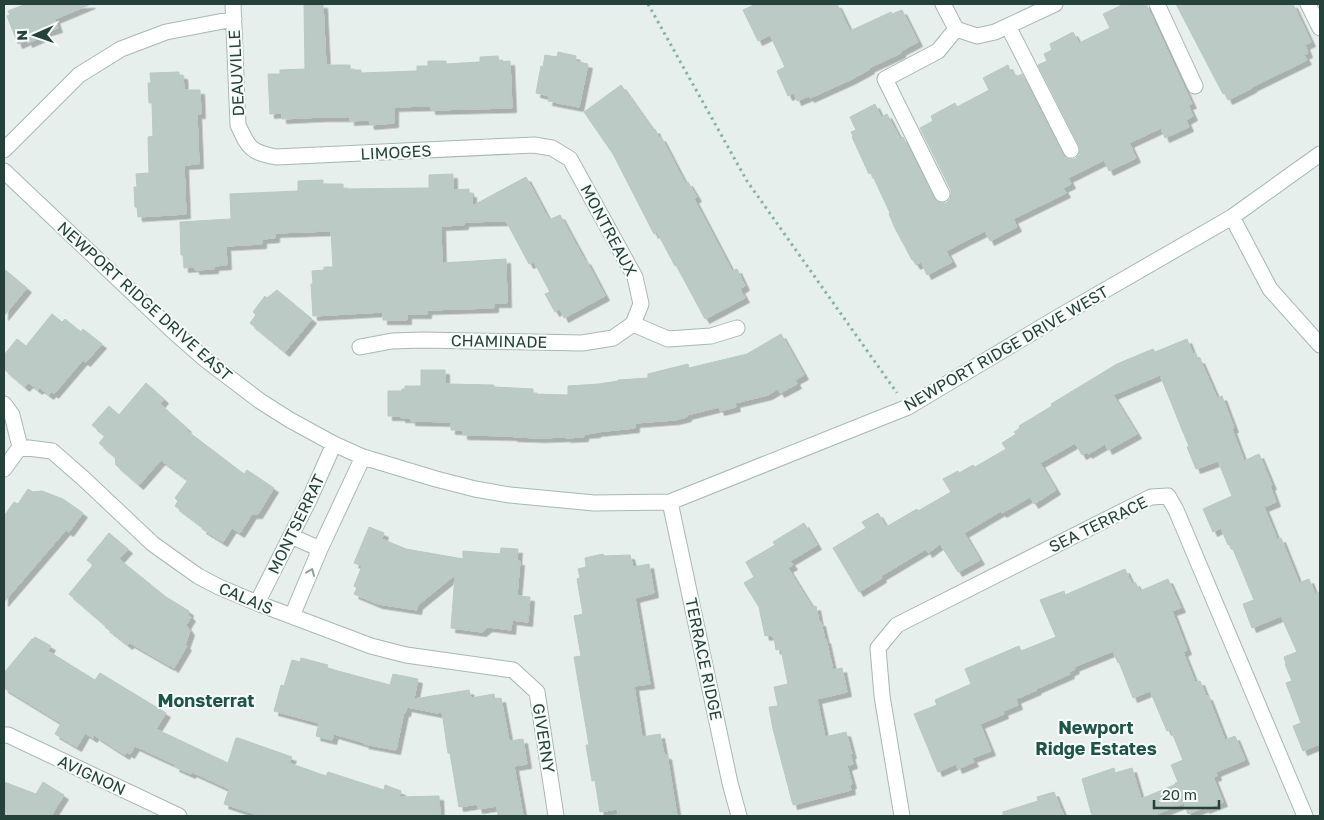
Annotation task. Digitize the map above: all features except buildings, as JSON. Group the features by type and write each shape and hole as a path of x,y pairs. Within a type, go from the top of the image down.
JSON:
{"street":[{"path":"943,4 956,30 977,36 995,32 1054,4"},
{"path":"1157,4 1195,86"},
{"path":"1308,4 1320,28"},
{"path":"4,150 79,75 121,49 166,32 233,11"},
{"name":"DEAUVILLE","path":"233,11 238,125 246,141"},
{"path":"1008,26 1071,150"},
{"path":"942,194 885,79 938,51 956,30"},
{"name":"LIMOGES","path":"246,141 257,153 276,157 534,146 552,148"},
{"name":"MONTREAUX","path":"552,148 570,159 635,277 641,304 633,324"},
{"name":"NEWPORT RIDGE DRIVE WEST","path":"670,502 908,407 1055,319 1232,217 1320,154"},
{"name":"NEWPORT RIDGE DRIVE EAST","path":"4,171 206,360 290,420 334,444 363,457 475,489 510,495 594,503 670,502"},
{"path":"1232,217 1270,289 1320,345"},
{"path":"633,324 668,339 711,336 737,328"},
{"name":"CHAMINADE","path":"360,347 392,341 423,340 582,343 613,338 633,324"},
{"path":"4,404 12,415 20,447 4,470"},
{"name":"MONTSERRAT","path":"257,603 334,444"},
{"name":"CALAIS","path":"20,447 52,451 84,478 153,544 198,576 219,587 371,646 406,655 513,670"},
{"name":"MONTSERRAT","path":"292,616 320,549 363,457"},
{"name":"SEA TERRACE","path":"902,816 882,696 878,648 897,625 1151,497 1168,496 1176,510 1305,816"},
{"name":"TERRACE RIDGE","path":"670,502 728,774 739,816"},
{"path":"291,536 320,549"},
{"name":"GIVERNY","path":"513,670 537,692 556,816"},
{"name":"AVIGNON","path":"4,734 179,816"}],"path":[{"path":"648,4 747,181 908,407"}],"district":[{"name":"Monsterrat","path":"206,700"},
{"name":"Newport Ridge Estates","path":"1096,738"}]}
